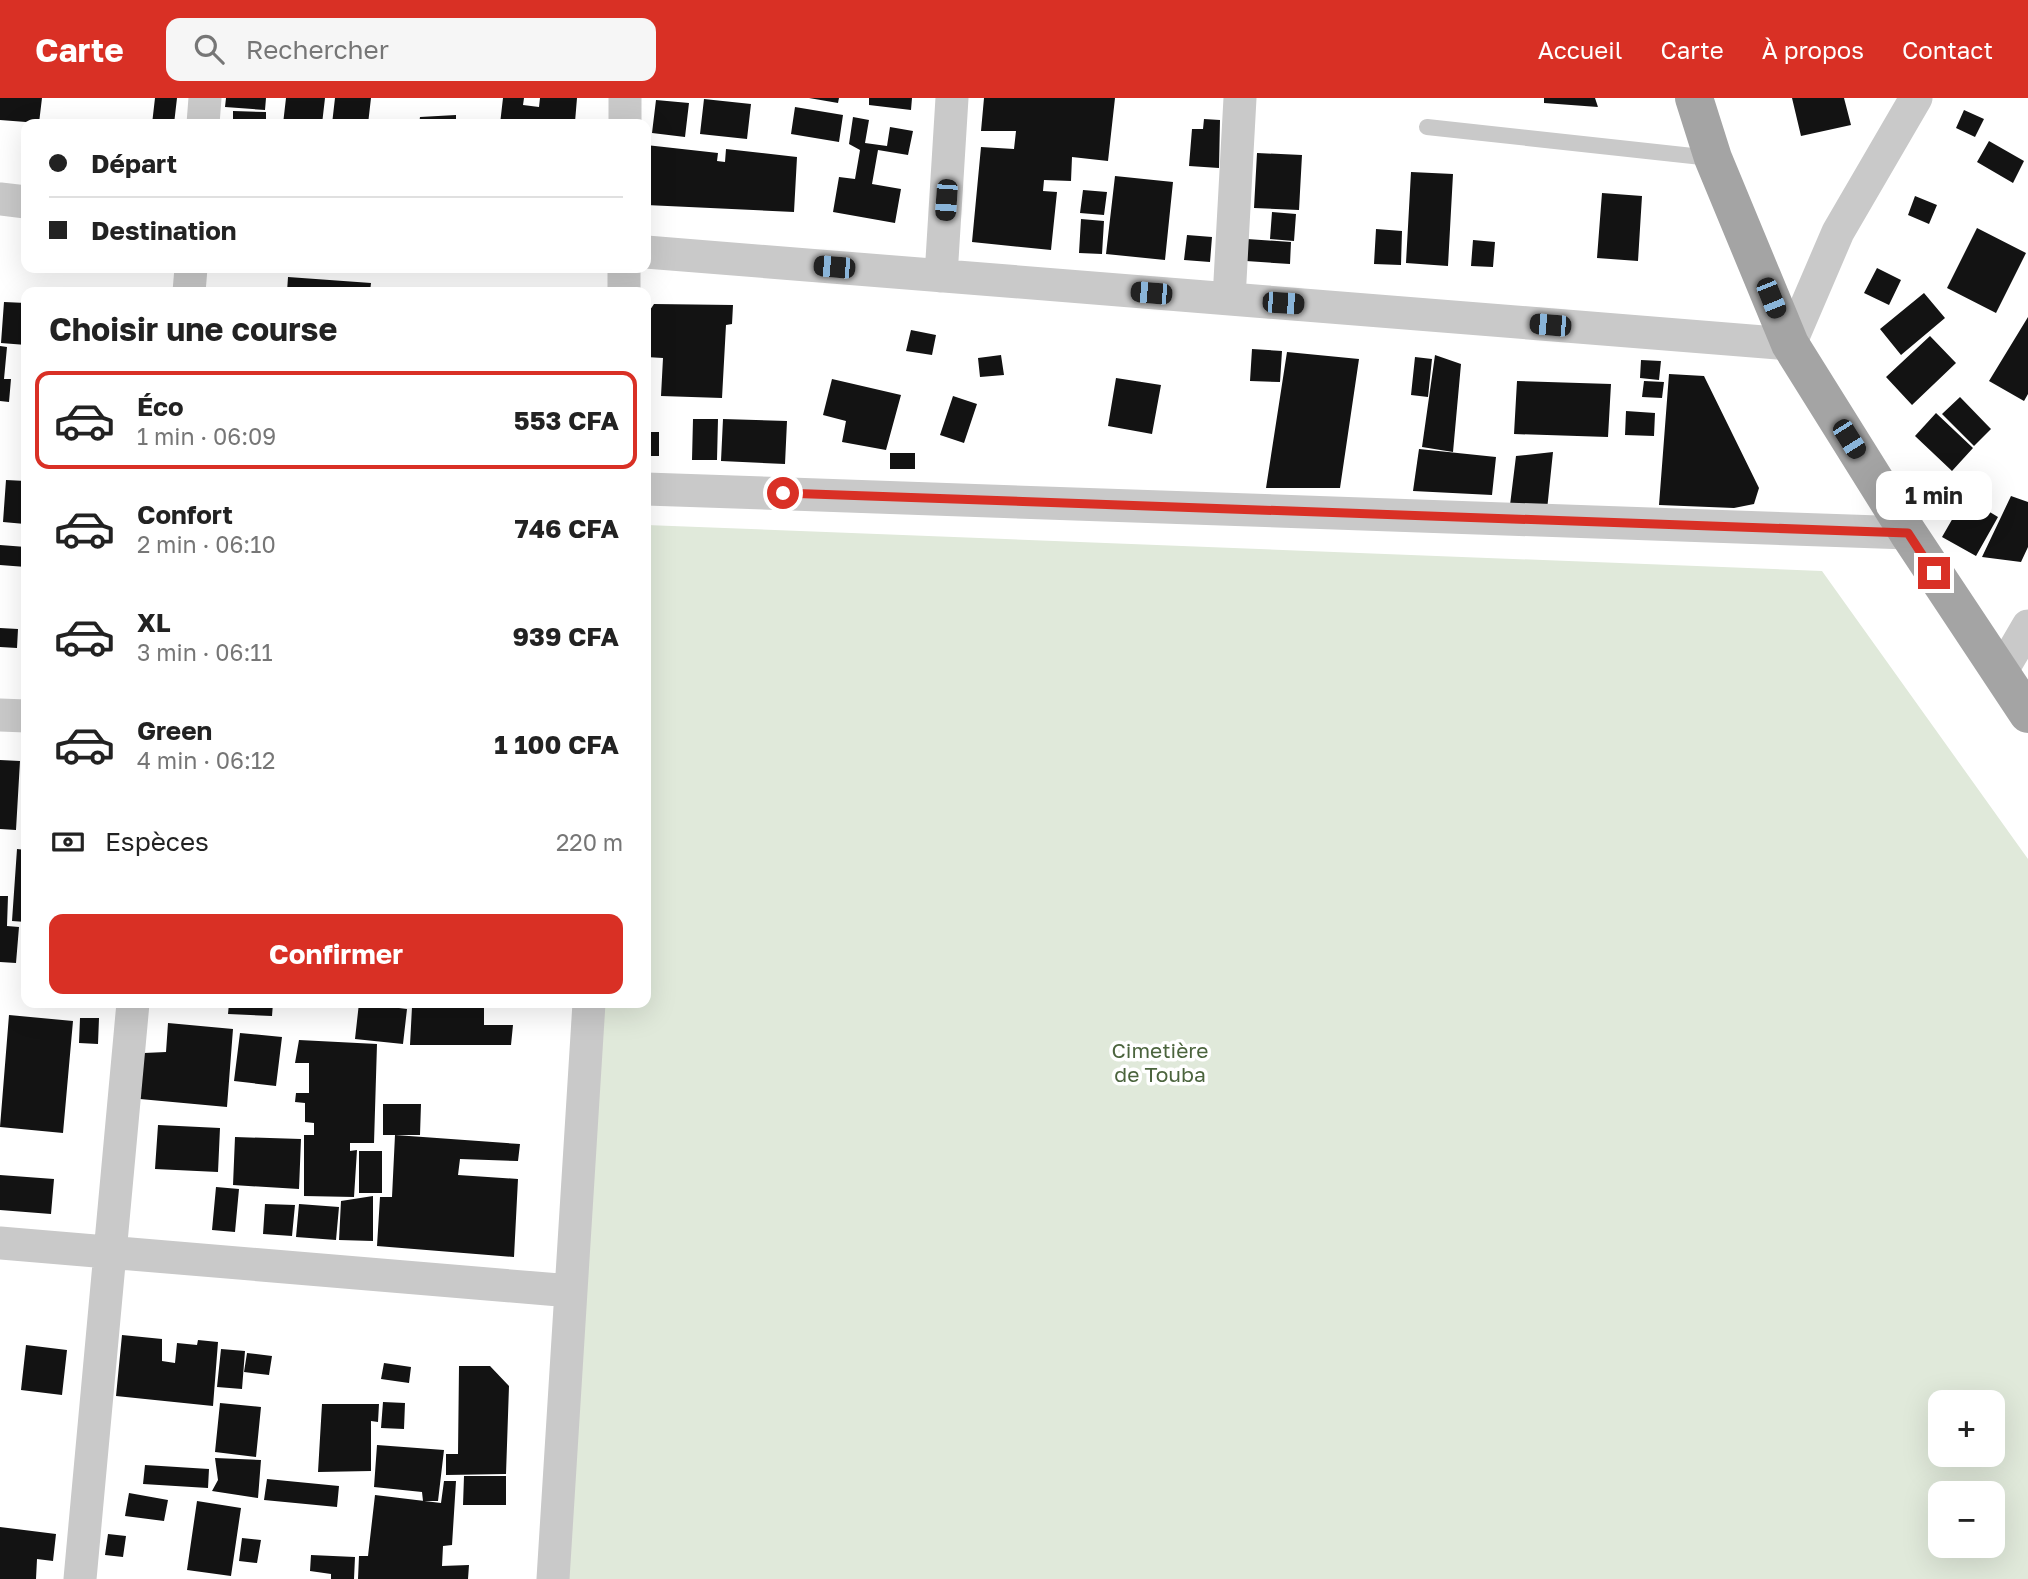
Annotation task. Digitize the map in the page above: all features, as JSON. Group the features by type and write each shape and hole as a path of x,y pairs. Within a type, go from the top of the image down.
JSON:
{"main road":[{"path":"1694,98 1713,158 1790,344 1908,533 2028,714"}],"street":[{"path":"203,119 205,98"},
{"path":"625,98 625,119"},
{"path":"941,276 952,98"},
{"path":"1229,299 1240,98"},
{"path":"651,252 1790,344 1838,232 1916,98"},
{"path":"0,200 21,202"},
{"path":"651,489 1908,533"},
{"path":"2000,674 2028,626"},
{"path":"0,715 21,716"},
{"path":"80,1579 133,1008"},
{"path":"553,1579 589,1008"},
{"path":"0,1243 571,1291"}],"lane":[{"path":"1427,127 1713,158"}],"green space":[{"name":"Cimetière de Touba","path":"651,525 1822,571 2028,859 2028,1579 563,1579 598,1008 651,1008"}],"building":[{"path":"0,98 42,98 39,119 21,119 21,122 0,120"},
{"path":"155,98 177,98 175,119 153,119"},
{"path":"226,98 266,98 265,110 225,107"},
{"path":"286,98 325,98 323,119 284,119"},
{"path":"335,98 371,98 369,119 333,119"},
{"path":"503,98 524,98 523,105 539,107 540,98 577,98 575,119 501,119"},
{"path":"809,98 839,98 838,103"},
{"path":"869,98 912,98 911,110 869,105"},
{"path":"984,98 1115,98 1108,161 1072,157 1071,181 1044,180 1043,191 1057,192 1051,250 972,242 981,147 1014,149 1016,131 981,131"},
{"path":"1544,98 1595,98 1598,107 1544,103"},
{"path":"1792,98 1844,98 1851,125 1801,136"},
{"path":"704,99 751,104 747,139 700,134"},
{"path":"656,100 689,103 685,137 652,133"},
{"path":"795,107 843,115 839,142 791,134"},
{"path":"1964,110 1984,119 1975,137 1956,128"},
{"path":"233,111 266,112 266,119 233,119"},
{"path":"456,115 456,119 420,119"},
{"path":"853,117 869,120 865,143 887,146 890,127 913,131 908,155 878,150 872,184 901,189 895,223 833,212 839,177 855,179 860,150 849,144"},
{"path":"1204,119 1220,120 1219,168 1189,166 1192,129 1203,129"},
{"path":"1989,141 2024,161 2013,183 1977,162"},
{"path":"651,146 718,153 717,161 725,162 726,149 797,157 794,212 651,205"},
{"path":"1257,153 1302,155 1299,210 1254,208"},
{"path":"1411,172 1453,174 1448,266 1406,263"},
{"path":"1115,176 1173,182 1165,260 1106,254"},
{"path":"1083,190 1107,192 1104,215 1080,213"},
{"path":"1602,193 1642,196 1638,261 1597,258"},
{"path":"1915,196 1937,205 1929,224 1908,215"},
{"path":"1272,212 1296,214 1294,241 1270,239"},
{"path":"1081,219 1104,221 1102,254 1079,253"},
{"path":"1977,228 2026,253 1996,313 1947,288"},
{"path":"1376,229 1402,231 1401,265 1374,264"},
{"path":"1187,235 1212,237 1210,262 1184,260"},
{"path":"1247,239 1291,242 1290,264 1246,261"},
{"path":"1473,240 1495,242 1493,267 1471,266"},
{"path":"1877,268 1901,280 1889,305 1864,293"},
{"path":"288,277 371,283 371,287 287,287"},
{"path":"1924,293 1945,318 1901,355 1880,329"},
{"path":"4,302 21,303 21,345 1,343"},
{"path":"654,304 733,305 732,324 726,325 722,398 661,396 663,358 651,357 651,308"},
{"path":"2028,317 2028,394 2024,401 1989,381"},
{"path":"911,330 936,335 932,355 906,351"},
{"path":"1930,336 1956,363 1912,405 1886,377"},
{"path":"0,346 7,347 4,379 11,379 9,402 0,401"},
{"path":"1252,349 1282,351 1280,382 1250,381"},
{"path":"1287,352 1359,359 1340,488 1266,488"},
{"path":"1001,355 1004,375 980,377 978,358"},
{"path":"1435,355 1461,364 1453,452 1422,447"},
{"path":"1415,357 1432,359 1428,397 1411,395"},
{"path":"1641,360 1661,361 1659,380 1640,378"},
{"path":"1669,374 1704,376 1759,488 1754,504 1734,508 1659,505"},
{"path":"1116,378 1161,385 1152,434 1108,426"},
{"path":"832,379 901,395 886,450 842,442 846,421 823,415"},
{"path":"1517,381 1611,384 1608,437 1514,434"},
{"path":"1644,381 1664,382 1662,398 1642,397"},
{"path":"953,396 977,404 964,443 940,435"},
{"path":"1960,397 1991,429 1974,446 1942,414"},
{"path":"1626,411 1655,413 1654,436 1625,435"},
{"path":"1936,413 1973,448 1952,471 1915,436"},
{"path":"693,419 718,419 717,460 692,460"},
{"path":"723,419 787,421 785,464 721,461"},
{"path":"651,432 659,432 659,456 651,456"},
{"path":"1419,449 1496,457 1492,495 1413,491"},
{"path":"1553,452 1547,510 1510,505 1516,456"},
{"path":"890,453 915,453 915,469 890,469"},
{"path":"6,480 21,481 21,524 3,522"},
{"path":"2011,496 2028,502 2028,547 2021,562 1982,557"},
{"path":"1965,497 1998,517 1976,556 1942,537"},
{"path":"0,545 21,547 21,567 0,565"},
{"path":"0,628 18,629 17,648 0,647"},
{"path":"0,760 20,761 16,830 0,829"},
{"path":"17,849 21,849 21,922 12,921"},
{"path":"0,896 8,896 7,926 19,927 16,963 0,962"},
{"path":"229,1008 273,1008 272,1016 228,1014"},
{"path":"358,1008 407,1009 403,1044 355,1039"},
{"path":"412,1008 484,1008 484,1025 513,1025 511,1045 410,1045"},
{"path":"9,1015 73,1021 63,1133 0,1127"},
{"path":"80,1018 99,1018 98,1044 79,1043"},
{"path":"168,1023 233,1029 227,1107 140,1099 144,1053 166,1052"},
{"path":"240,1033 282,1037 276,1086 234,1081"},
{"path":"299,1040 377,1044 374,1143 350,1143 350,1151 357,1150 354,1197 304,1196 304,1135 314,1135 314,1123 305,1122 305,1103 295,1102 296,1093 309,1093 309,1063 295,1063"},
{"path":"383,1104 421,1104 420,1135 383,1135"},
{"path":"158,1125 220,1128 218,1172 155,1169"},
{"path":"395,1135 520,1144 518,1161 460,1159 458,1175 518,1179 514,1257 377,1246 380,1197 392,1197"},
{"path":"235,1137 301,1139 299,1189 233,1185"},
{"path":"359,1151 382,1151 382,1193 359,1193"},
{"path":"0,1175 54,1179 51,1214 0,1210"},
{"path":"216,1187 239,1189 235,1232 212,1230"},
{"path":"373,1196 373,1241 339,1240 341,1201"},
{"path":"265,1204 295,1205 292,1236 263,1234"},
{"path":"299,1204 339,1207 336,1240 296,1237"},
{"path":"122,1335 162,1339 162,1361 175,1363 177,1343 197,1345 198,1340 218,1342 213,1406 116,1396"},
{"path":"26,1345 67,1350 62,1395 21,1390"},
{"path":"221,1349 245,1351 242,1389 217,1387"},
{"path":"247,1353 272,1356 269,1375 244,1372"},
{"path":"384,1363 411,1367 409,1383 381,1379"},
{"path":"459,1366 490,1366 509,1386 506,1474 446,1475 446,1454 458,1454"},
{"path":"383,1402 405,1403 404,1429 381,1428"},
{"path":"220,1403 261,1407 256,1457 215,1452"},
{"path":"322,1404 379,1404 378,1422 371,1421 371,1471 318,1472"},
{"path":"377,1445 444,1450 438,1501 423,1501 422,1492 374,1487"},
{"path":"215,1458 261,1460 258,1498 212,1491 218,1480"},
{"path":"145,1465 209,1469 208,1488 143,1484"},
{"path":"464,1476 506,1476 506,1505 463,1505"},
{"path":"267,1479 339,1486 337,1507 264,1500"},
{"path":"444,1481 456,1481 452,1545 443,1546 442,1566 469,1565 468,1579 358,1579 359,1556 368,1556 375,1495 441,1503"},
{"path":"129,1493 168,1500 164,1521 125,1516"},
{"path":"197,1501 241,1508 231,1576 187,1570"},
{"path":"0,1527 56,1534 53,1561 37,1559 36,1579 0,1579"},
{"path":"108,1534 126,1536 123,1557 105,1555"},
{"path":"242,1538 261,1540 257,1563 239,1561"},
{"path":"311,1555 355,1557 354,1579 331,1579 331,1574 310,1571"}],"route":[{"path":"783,493 1908,533 1934,573"}]}
